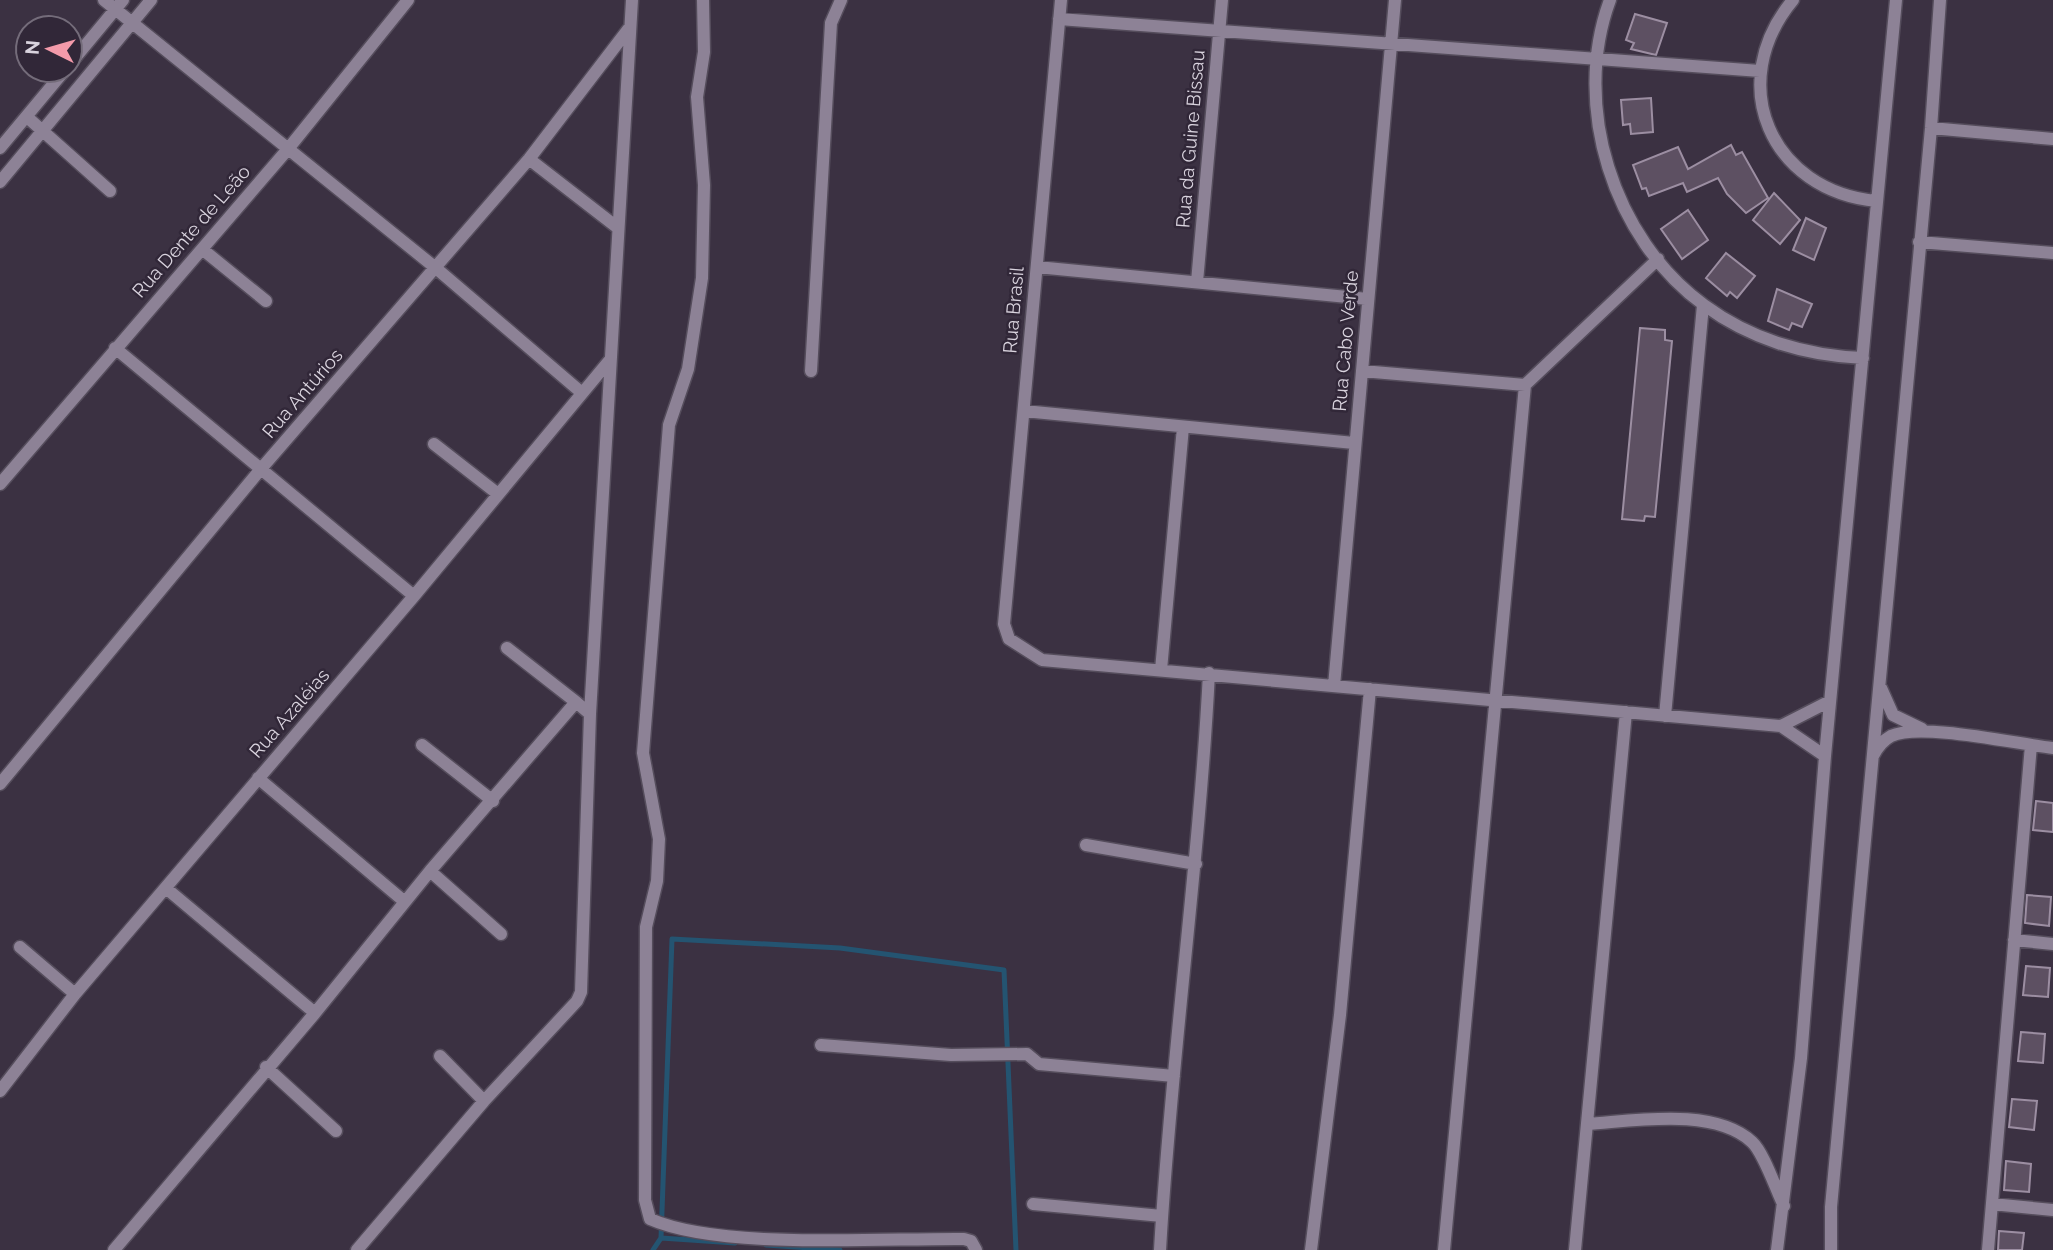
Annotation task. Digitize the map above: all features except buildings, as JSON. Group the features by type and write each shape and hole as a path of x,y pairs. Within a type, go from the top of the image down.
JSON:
{"street":[{"path":"104,0 119,5 133,22 437,269 582,393"},
{"path":"0,182 151,0"},
{"name":"Rua Dente de Leão","path":"0,484 288,149 408,0"},
{"path":"357,1250 484,1101 577,1001 581,992 590,713 632,0"},
{"path":"703,0 704,52 698,97 705,186 702,278 688,369 669,425 643,753 659,839 657,881 646,927 645,1200 650,1219 672,1230 710,1236 796,1240 964,1239 971,1241 976,1250"},
{"path":"811,371 831,23 841,0"},
{"name":"Rua Brasil","path":"1061,0 1004,624 1009,639 1042,660 1161,670"},
{"name":"Rua da Guine Bissau","path":"1196,282 1222,0"},
{"name":"Rua Cabo Verde","path":"1334,686 1395,0"},
{"path":"1610,0 1596,59 1596,107 1604,153 1619,197 1641,238 1703,305 1744,330 1787,347 1833,357 1863,358"},
{"path":"1793,0 1770,32 1760,71 1759,91 1769,130 1791,164 1824,188 1842,195 1877,201"},
{"path":"1777,1250 1785,1208 1801,1058 1825,755 1896,0"},
{"path":"1831,1250 1831,1207 1931,128 1940,0"},
{"path":"84,47 119,5"},
{"path":"1059,19 1760,71"},
{"name":"Rua Antúrios","path":"0,785 260,470 437,269 529,159 631,26"},
{"path":"0,148 54,84"},
{"path":"27,117 110,191"},
{"path":"1931,128 2053,139"},
{"path":"529,159 618,228"},
{"path":"1919,242 2053,253"},
{"path":"202,249 267,301"},
{"path":"1444,1250 1525,385 1658,259"},
{"path":"1037,267 1368,299"},
{"path":"1665,716 1703,305"},
{"path":"115,348 414,596"},
{"name":"Rua Azaléias","path":"0,1091 75,993 167,889 609,361"},
{"path":"1362,370 1525,385"},
{"path":"1024,411 1354,443"},
{"path":"1183,426 1161,670 1782,726 1825,755"},
{"path":"434,444 498,494"},
{"path":"507,648 590,713"},
{"path":"1160,1250 1174,1076 1196,864 1209,673"},
{"path":"1878,678 1883,699 1893,715 1929,731"},
{"path":"1311,1250 1340,1015 1370,689"},
{"path":"1782,726 1830,701"},
{"path":"114,1250 265,1067 315,1013 430,871 576,702"},
{"path":"1575,1250 1626,712"},
{"path":"1871,760 1878,746 1891,736 1929,731 2053,748"},
{"path":"422,745 493,801"},
{"path":"1988,1250 2031,745"},
{"path":"258,778 405,902"},
{"path":"1086,845 1196,864"},
{"path":"430,871 501,934"},
{"path":"167,889 315,1013"},
{"path":"2014,940 2053,944"},
{"path":"20,947 75,993"},
{"path":"821,1045 990,1055 1022,1054 1039,1064 1174,1076"},
{"path":"440,1056 484,1101"},
{"path":"265,1067 336,1131"},
{"path":"1587,1124 1693,1119 1734,1131 1754,1143 1785,1208"},
{"path":"1033,1204 1162,1216"},
{"path":"1992,1204 2053,1210"}],"waterway":[{"path":"653,1250 661,1238 672,939 840,948 1004,970 1016,1250"},
{"path":"661,1238 735,1243"},
{"path":"766,1245 840,1250"}]}
